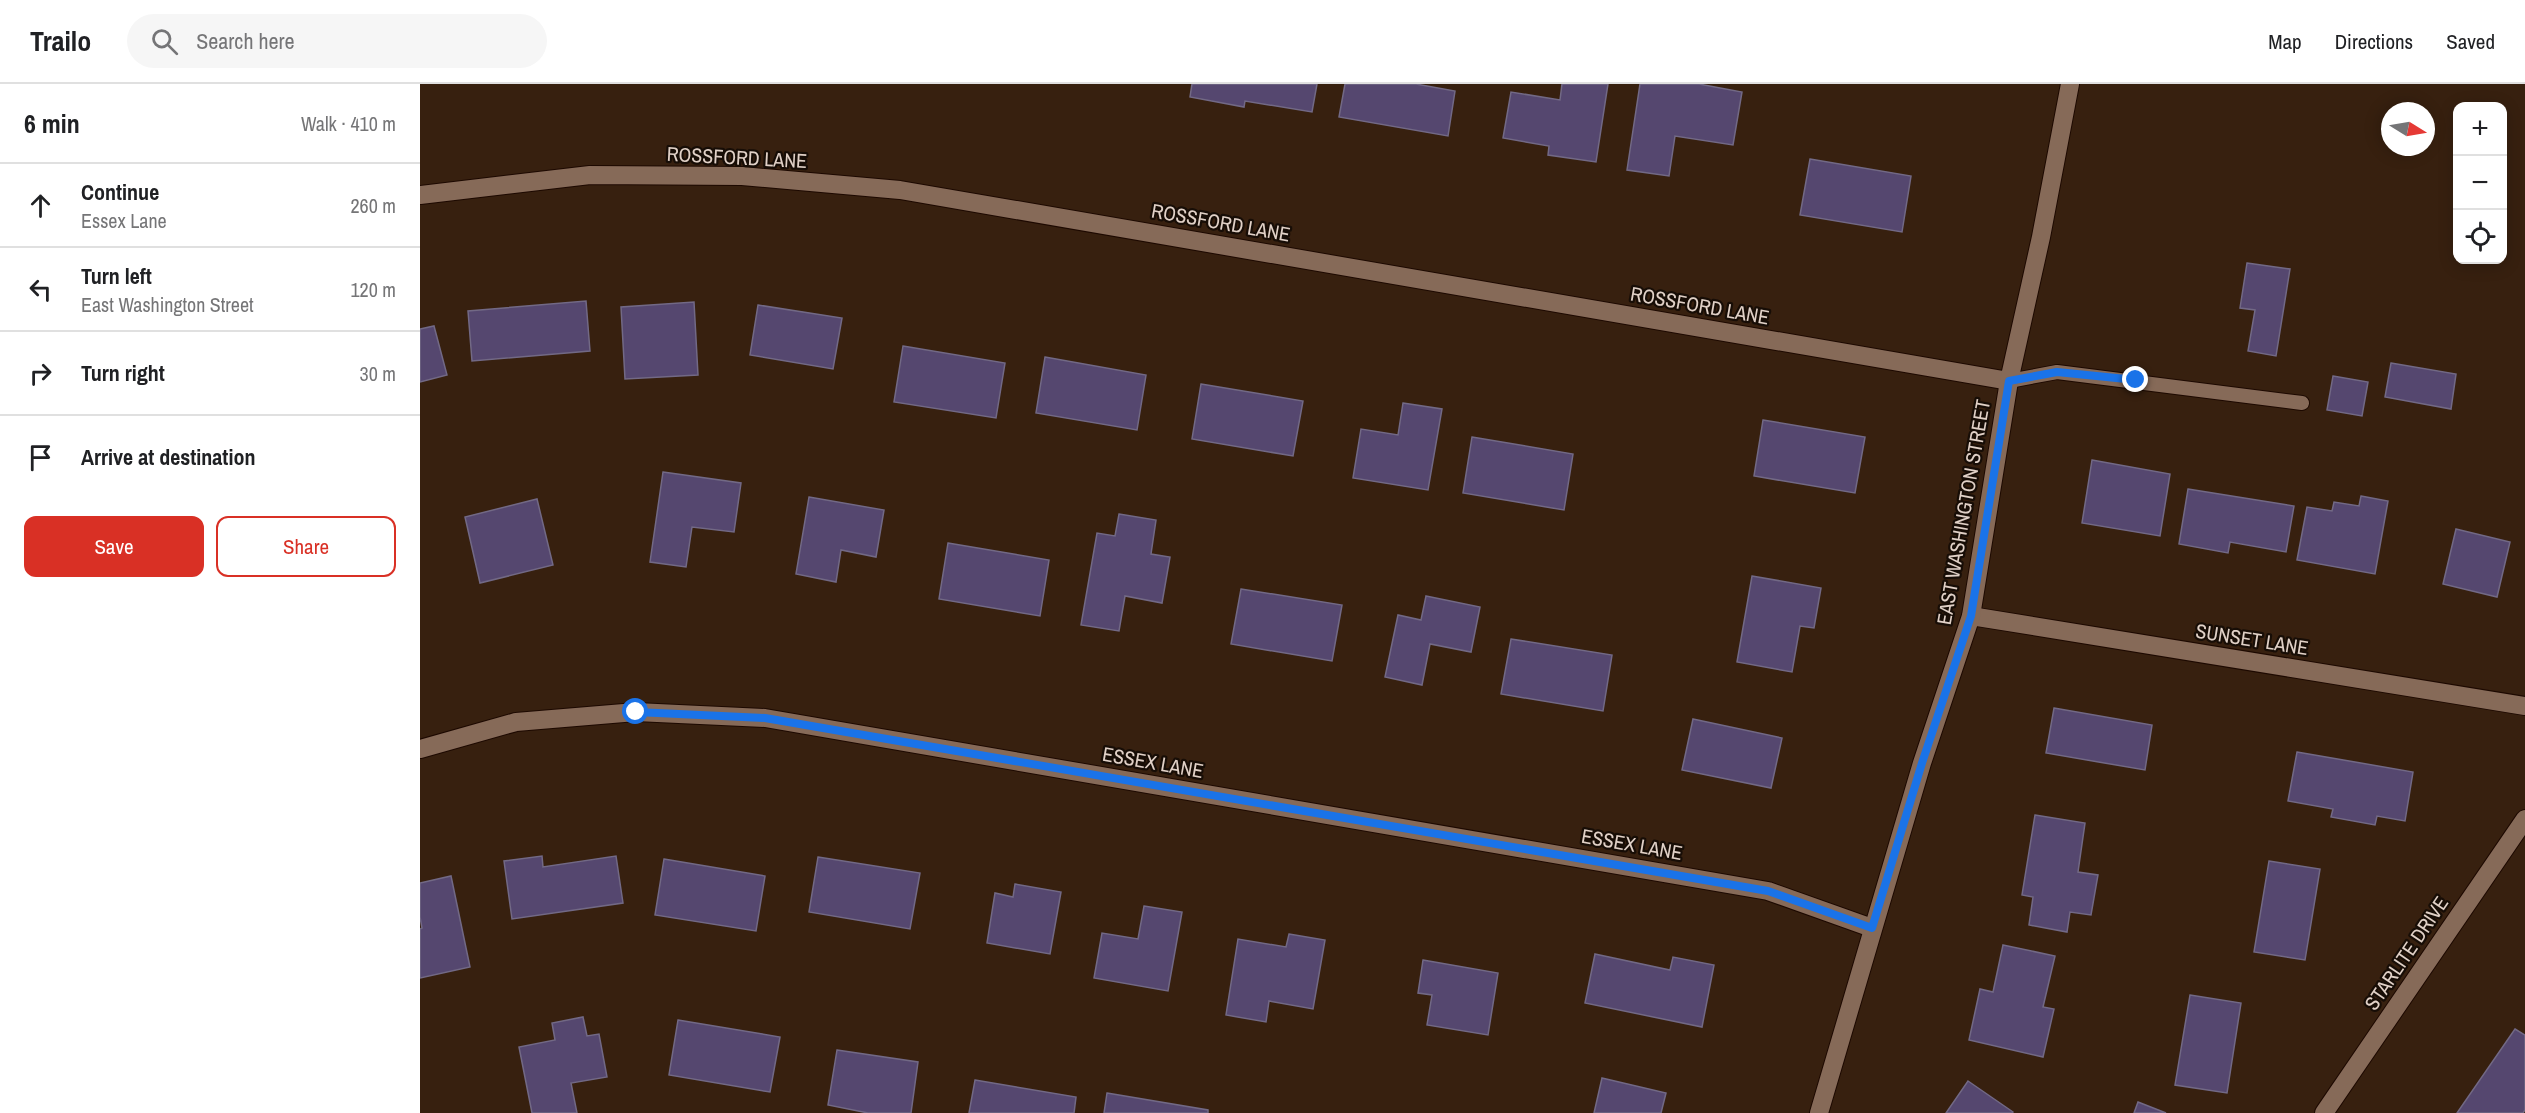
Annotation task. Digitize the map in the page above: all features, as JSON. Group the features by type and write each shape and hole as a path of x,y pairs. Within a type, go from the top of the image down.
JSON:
{"street":[{"name":"EAST WASHINGTON STREET","path":"1819,1113 1922,763 1971,616 2009,381 2042,237 2070,84"},
{"name":"ROSSFORD LANE","path":"420,195 590,175 742,176 900,190 2009,381"},
{"name":"SUNSET LANE","path":"1971,616 2525,706"},
{"name":"ESSEX LANE","path":"420,748 516,722 636,712 765,718 1768,891 1872,928"},
{"name":"STARLITE DRIVE","path":"2324,1113 2525,819"}],"lane":[{"path":"2009,381 2057,372 2302,403"}],"building":[{"path":"1192,84 1317,84 1312,112 1245,101 1244,107 1190,97"},
{"path":"1345,84 1416,84 1455,91 1448,136 1339,117"},
{"path":"1562,84 1608,84 1596,162 1548,155 1549,146 1503,138 1511,92 1560,100"},
{"path":"1640,84 1699,84 1742,92 1733,145 1675,136 1669,176 1627,170"},
{"path":"1810,159 1911,176 1902,232 1800,215"},
{"path":"2247,263 2290,269 2276,356 2248,351 2255,310 2240,308"},
{"path":"586,301 590,351 472,361 468,311"},
{"path":"694,302 698,375 625,379 621,307"},
{"path":"758,305 842,318 833,369 750,355"},
{"path":"434,326 447,375 420,382 420,329"},
{"path":"903,346 1005,363 996,418 894,402"},
{"path":"1045,357 1146,375 1137,430 1036,413"},
{"path":"2391,363 2456,374 2451,409 2385,397"},
{"path":"2333,376 2368,382 2362,416 2327,410"},
{"path":"1201,384 1303,401 1293,456 1192,439"},
{"path":"1403,403 1442,409 1428,490 1353,478 1361,429 1398,435"},
{"path":"1763,420 1865,437 1855,493 1754,476"},
{"path":"1472,437 1573,454 1564,510 1463,493"},
{"path":"2092,460 2170,474 2160,536 2082,523"},
{"path":"663,472 741,483 734,532 692,527 686,567 650,562"},
{"path":"2188,489 2294,506 2286,552 2230,542 2228,553 2179,544"},
{"path":"2361,496 2388,501 2375,574 2297,560 2307,507 2332,511 2334,502 2359,506"},
{"path":"809,497 884,510 876,557 841,550 836,582 796,574"},
{"path":"537,499 553,565 480,583 465,517"},
{"path":"1119,514 1156,520 1151,554 1170,557 1162,603 1125,596 1119,631 1081,625 1097,533 1115,536"},
{"path":"2456,529 2510,542 2497,597 2443,584"},
{"path":"948,543 1049,560 1040,616 939,599"},
{"path":"1752,576 1821,588 1814,628 1800,626 1792,672 1737,662"},
{"path":"1241,589 1342,605 1332,661 1231,644"},
{"path":"1426,596 1480,607 1471,652 1430,644 1422,685 1385,677 1398,615 1421,620"},
{"path":"1511,639 1612,655 1603,711 1501,694"},
{"path":"2054,708 2152,725 2145,770 2046,753"},
{"path":"1693,719 1782,738 1771,788 1682,770"},
{"path":"2297,752 2413,772 2405,821 2377,816 2375,825 2331,817 2333,809 2288,801"},
{"path":"2035,815 2085,823 2078,872 2098,875 2091,915 2070,912 2067,932 2029,925 2033,897 2022,895"},
{"path":"542,856 543,867 616,856 623,903 512,919 504,861"},
{"path":"818,857 920,873 910,929 809,912"},
{"path":"664,859 765,876 756,931 655,915"},
{"path":"2269,861 2320,869 2305,960 2254,952"},
{"path":"451,876 470,967 420,978 420,929 422,928 420,883"},
{"path":"1015,884 1061,892 1050,954 987,943 995,893 1013,897"},
{"path":"1144,906 1182,912 1168,991 1094,978 1102,933 1138,939"},
{"path":"1289,934 1325,940 1313,1009 1269,1001 1266,1022 1226,1015 1238,939 1286,947"},
{"path":"2003,945 2055,956 2043,1007 2054,1009 2043,1057 1969,1040 1980,989 1993,992"},
{"path":"1595,954 1670,970 1673,957 1714,965 1702,1027 1585,1003"},
{"path":"1423,960 1498,973 1488,1035 1427,1025 1432,995 1418,993"},
{"path":"2190,995 2241,1003 2227,1093 2175,1085"},
{"path":"583,1017 587,1036 599,1034 607,1077 571,1083 577,1113 532,1113 519,1047 555,1040 552,1023"},
{"path":"678,1020 780,1037 770,1092 669,1075"},
{"path":"2515,1029 2525,1035 2525,1110 2523,1113 2457,1113"},
{"path":"837,1050 918,1062 911,1113 868,1113 828,1105"},
{"path":"1602,1078 1666,1093 1661,1113 1594,1113"},
{"path":"975,1080 1076,1097 1074,1113 969,1113"},
{"path":"1968,1081 2013,1112 1946,1113"},
{"path":"1107,1093 1208,1110 1208,1113 1104,1113"},
{"path":"2138,1102 2166,1113 2134,1113"}],"route":[{"path":"636,712 765,718 1768,891 1872,928 1922,763 1971,616 2009,381 2057,372 2136,380"}]}
